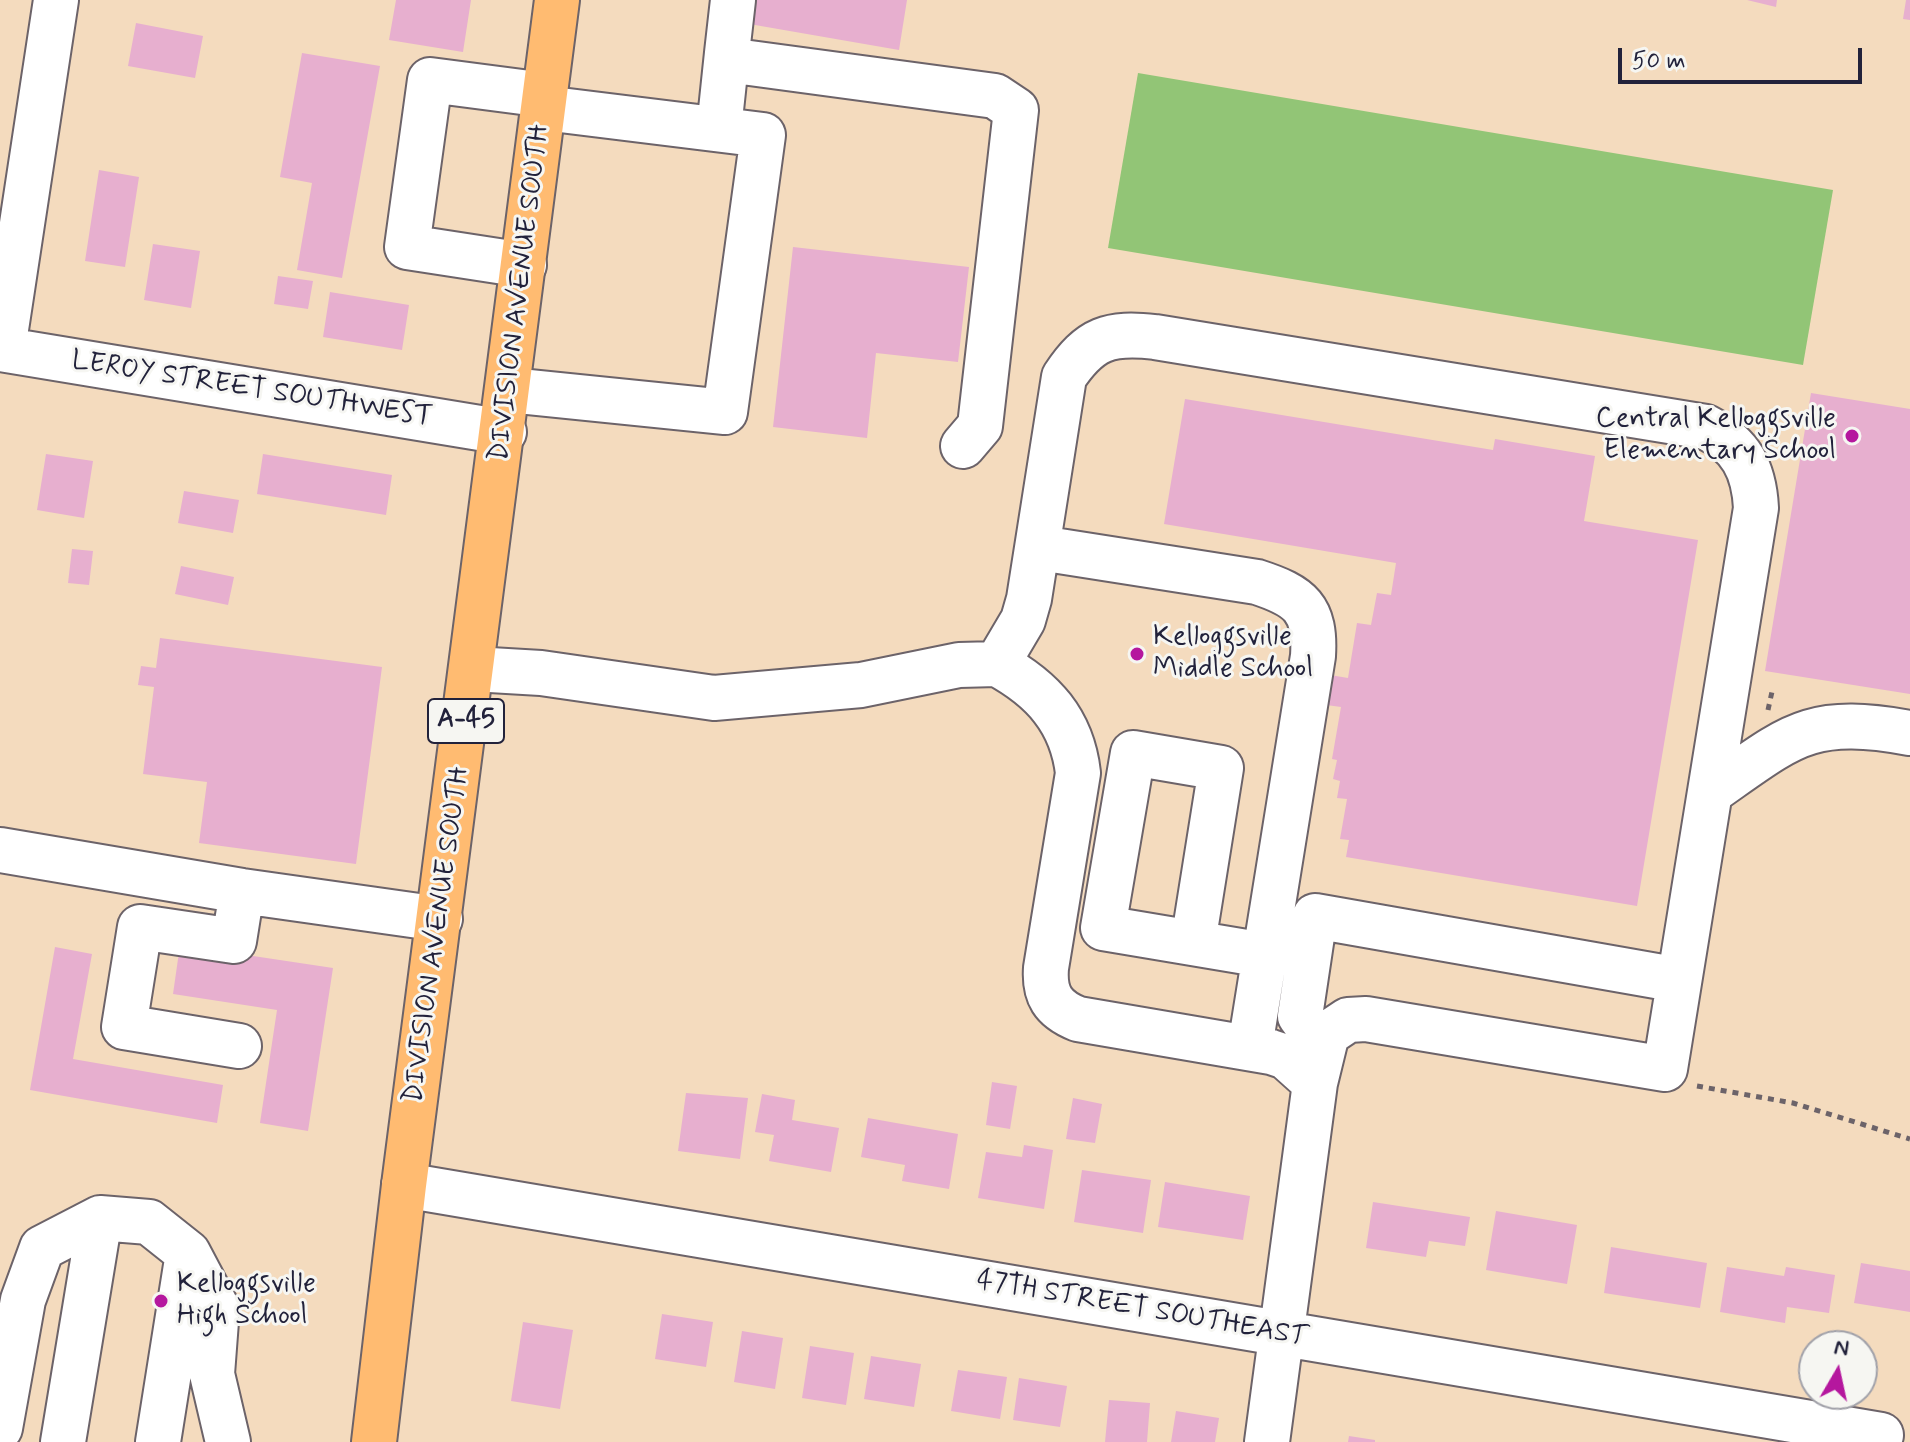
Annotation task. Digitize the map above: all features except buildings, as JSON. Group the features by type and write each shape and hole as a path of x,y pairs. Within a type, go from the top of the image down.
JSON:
{"main road":[{"name":"DIVISION AVENUE SOUTH","path":"374,1442 404,1185 557,0"}],"street":[{"path":"1,349 56,0"},
{"path":"524,265 407,247 430,80 719,129 733,0"},
{"path":"727,53 735,61 995,96 1016,110 980,426 963,446"},
{"name":"LEROY STREET SOUTHWEST","path":"1,349 506,411 725,412 763,135 719,129"},
{"path":"997,664 1023,620 1040,548 1064,377 1078,356 1103,338 1128,334 1155,337 1706,427 1732,442 1750,467 1756,508 1665,1069 1366,1019 1348,1020 1335,1026 1318,1064 1267,1442"},
{"path":"1040,548 1257,582 1290,594 1311,617 1313,656 1250,1047"},
{"path":"473,669 541,673 714,698 861,685 959,665 997,664 1023,678 1054,708 1066,726 1076,755 1078,773 1046,968 1046,990 1057,1009 1078,1019 1250,1047 1318,1064"},
{"path":"1712,791 1793,737 1821,726 1860,724 1910,733"},
{"path":"0,850 242,891 440,919"},
{"path":"239,1046 124,1027 140,927 234,941 242,891"},
{"path":"1318,1064 1300,1016 1315,916 1679,980"},
{"path":"1193,943 1264,955"},
{"name":"47TH STREET SOUTHEAST","path":"404,1185 1881,1435"},
{"path":"63,1442 100,1218"},
{"path":"0,1428 23,1300 15,1277 42,1248 100,1218 149,1222 188,1253 217,1308 212,1374 228,1442"},
{"path":"158,1442 188,1253"}],"path":[{"path":"1665,1069 1682,1082 1793,1103 1910,1139"}],"green space":[{"path":"1138,73 1833,190 1803,365 1108,248"}],"place":[{"name":"Central Kelloggsville Elementary School","path":"1852,436"},
{"name":"Kelloggsville Middle School","path":"1137,654"},
{"name":"Kelloggsville High School","path":"161,1301"}]}
